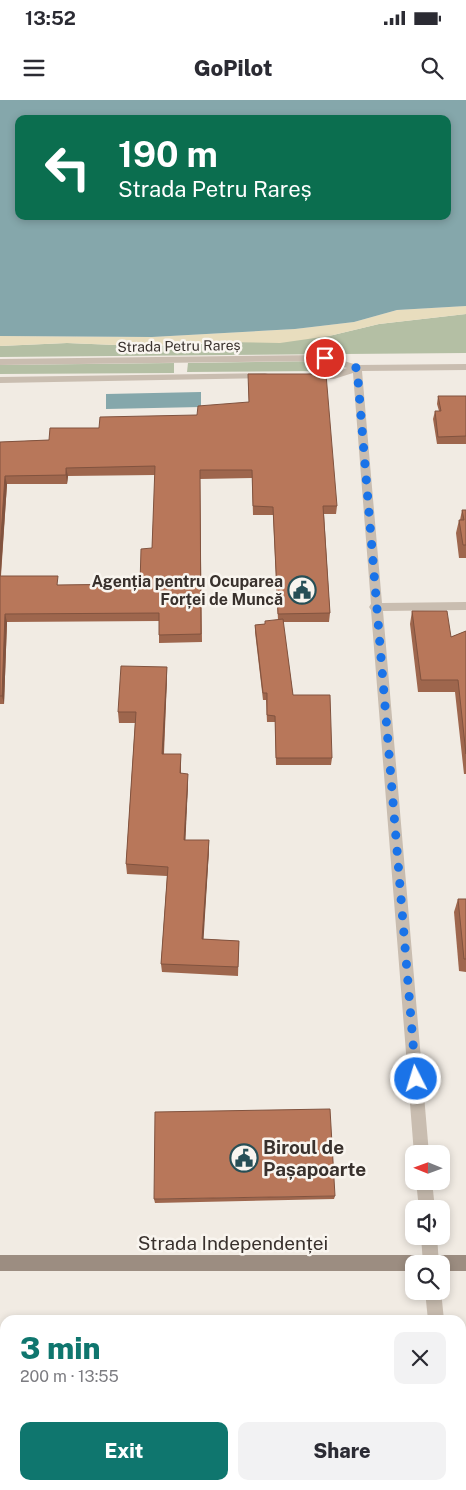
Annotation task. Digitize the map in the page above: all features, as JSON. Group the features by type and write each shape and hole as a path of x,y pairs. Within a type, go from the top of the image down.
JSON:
{"main road":[{"name":"Strada Independenței","path":"0,1263 405,1263"},
{"name":"Strada Independenței","path":"450,1263 466,1263"}],"street":[{"name":"Strada Petru Rareș","path":"0,362 325,358 357,368 466,367"},
{"name":"Strada Petru Rareș","path":"301,376 334,376 357,368"},
{"path":"357,368 375,606 421,1145"},
{"name":"Strada Petru Rareș","path":"0,380 274,376"},
{"path":"375,606 466,606"},
{"path":"434,1300 435,1315"}],"green space":[{"path":"466,314 466,353 0,357 0,346 67,343 140,346 186,345 329,336 379,324"},
{"path":"322,361 323,371 187,372 188,363"},
{"path":"174,363 174,373 0,374 0,365"}],"sand":[{"path":"466,306 466,314 379,324 329,336 280,343 219,342 140,346 67,343 0,346 0,336 152,337 295,329 354,322 397,310"}],"water":[{"path":"0,100 466,100 466,306 397,310 354,322 295,329 152,337 0,336"},
{"path":"201,392 201,407 106,409 106,394"}],"building":[{"path":"248,374 326,374 337,506 323,506 330,613 278,614 273,507 253,506 252,470 200,470 201,634 159,635 159,613 5,614 2,696 0,696 0,576 58,576 57,585 140,584 141,549 152,548 155,466 66,468 66,475 5,476 0,551 0,442 49,440 50,428 99,428 100,417 197,415 198,406 249,402"},
{"path":"438,396 466,396 466,436 438,437 435,411 441,411"},
{"path":"462,510 466,510 466,545 463,545 459,520 464,520"},
{"path":"412,611 447,611 451,637 466,631 466,754 458,680 421,680"},
{"path":"283,619 293,695 330,695 332,758 276,758 275,716 267,715 267,693 263,693 255,625 265,624 265,621"},
{"path":"121,666 167,667 162,754 181,754 180,773 188,774 184,840 209,840 202,939 239,941 238,967 161,964 168,867 126,864 136,712 118,712"},
{"path":"458,899 466,899 466,959 464,959"},
{"name":"Biroul de Pașapoarte","path":"330,1109 335,1196 154,1199 155,1112"}],"place":[{"name":"Agenția pentru Ocuparea Forței de Muncă","path":"302,590"},
{"name":"Biroul de Pașapoarte","path":"244,1158"}],"route":[{"path":"325,358 357,368 364,482 416,1079"}]}
